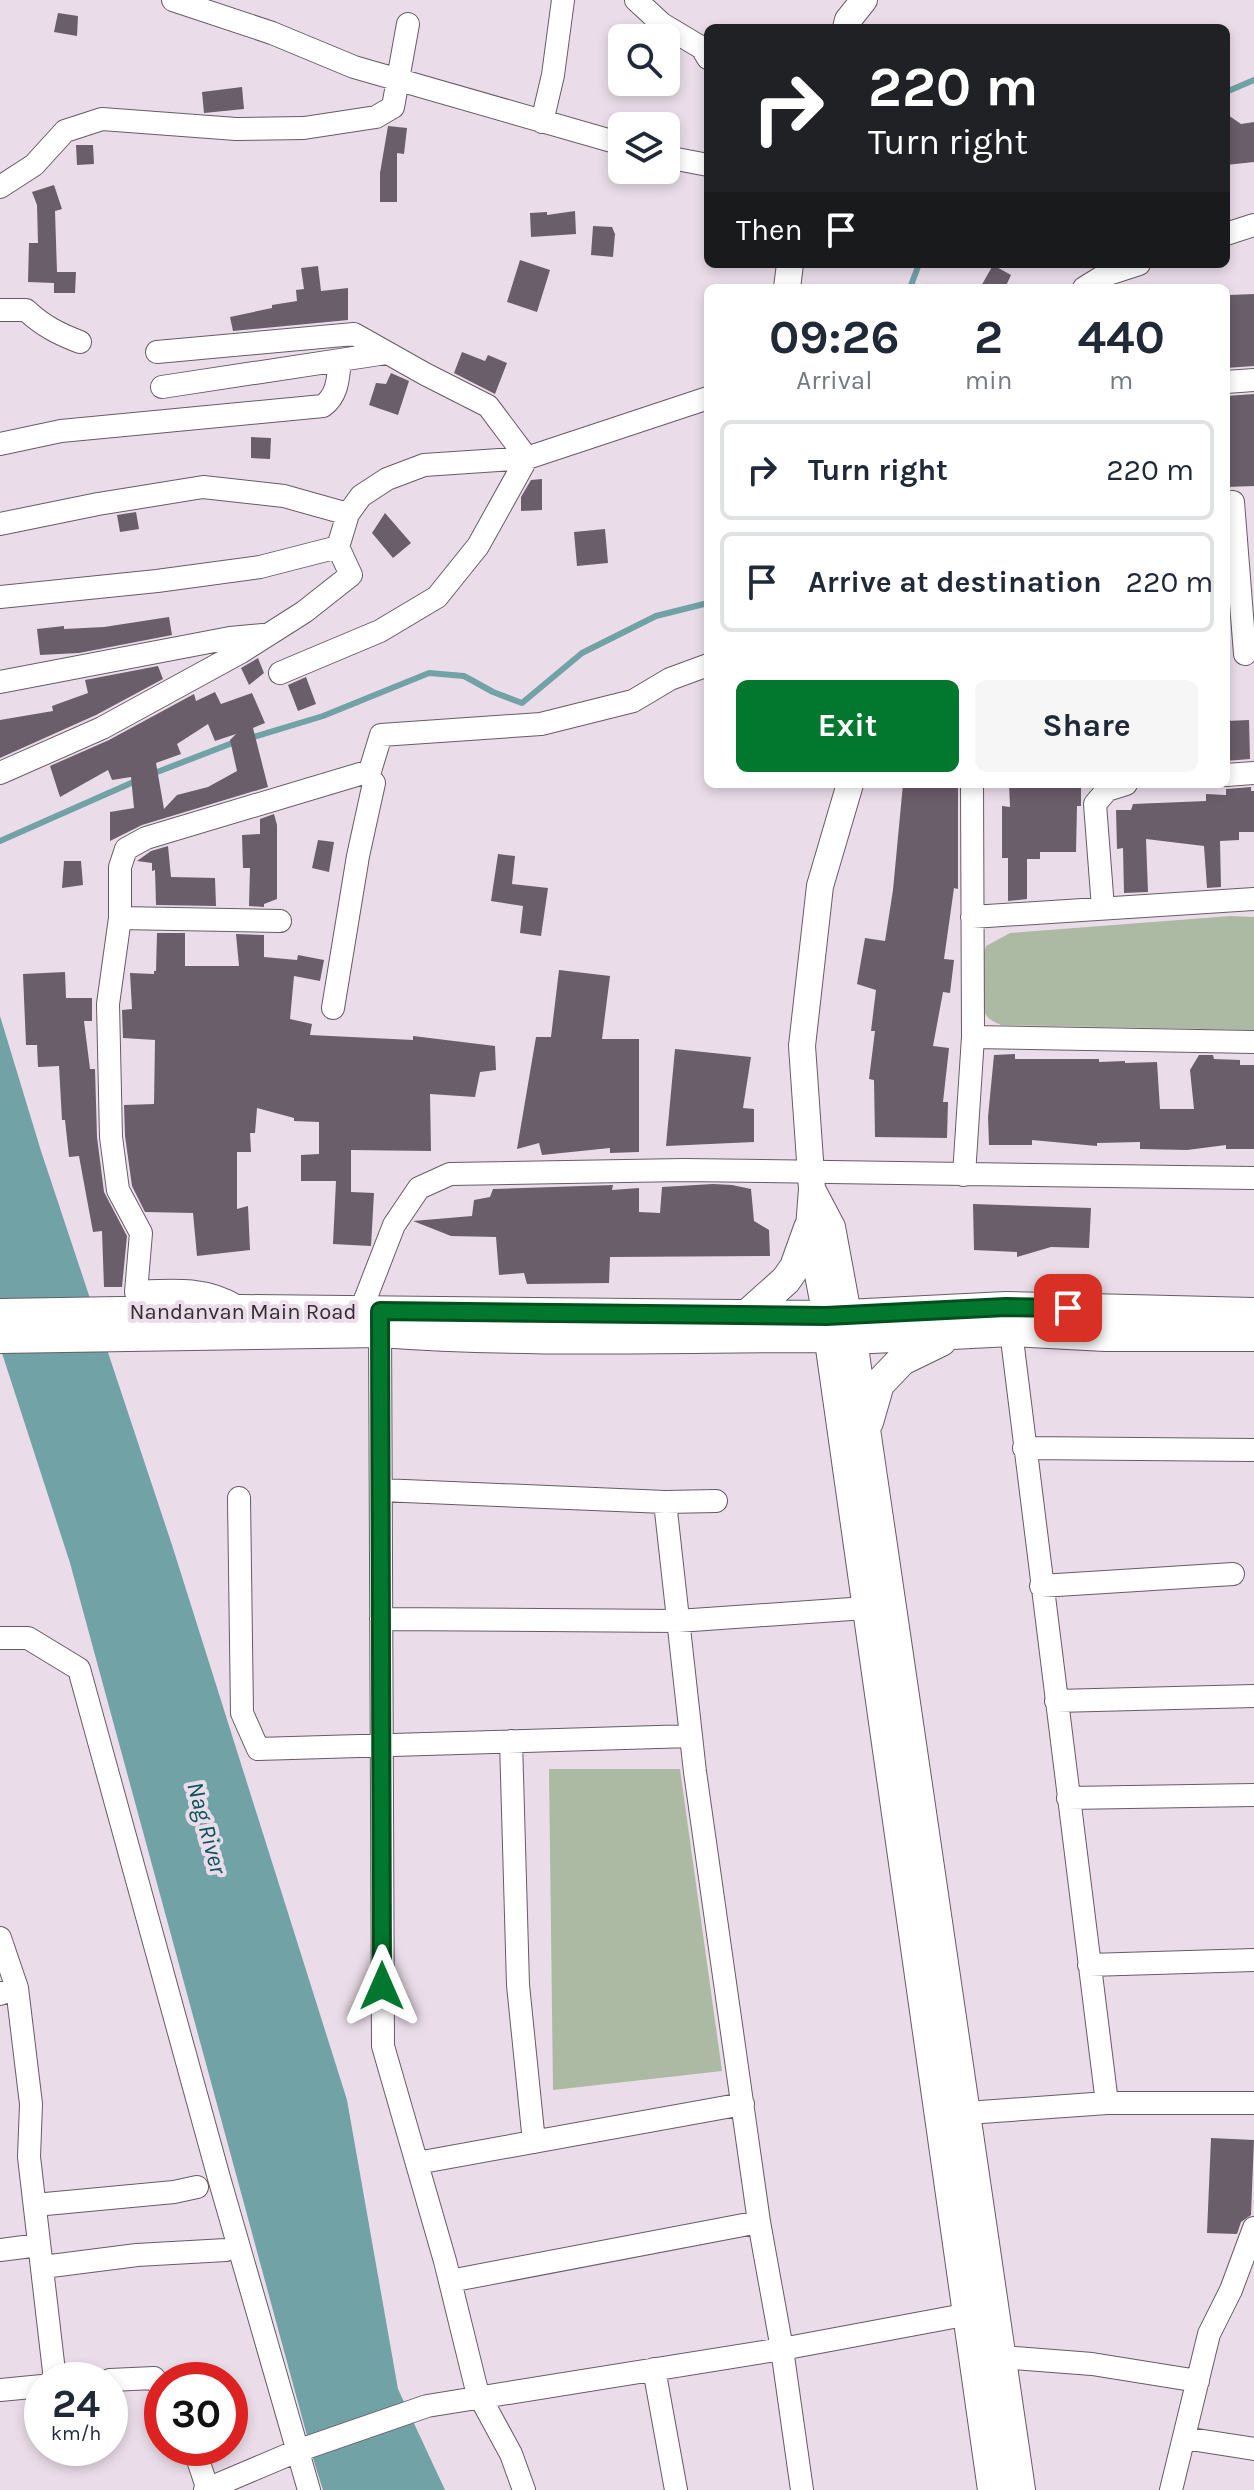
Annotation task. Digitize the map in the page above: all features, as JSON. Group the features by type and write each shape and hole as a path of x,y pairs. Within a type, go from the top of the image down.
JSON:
{"main road":[{"path":"747,1315 786,1280 795,1267 809,1228"},
{"name":"Nandanvan Main Road","path":"0,1314 115,1323 242,1310 373,1318 747,1315 839,1327 1006,1307 1254,1313"},
{"path":"0,1338 115,1323 373,1318 428,1335 612,1338 839,1327 957,1333 1011,1331 1105,1336 1254,1336"},
{"path":"839,1327 865,1431 879,1607"},
{"path":"839,1327 988,2360 1020,2490"},
{"path":"865,1431 879,1384 902,1360 957,1333"},
{"path":"988,2360 993,2490"}],"street":[{"path":"173,0 228,9 272,33 354,67 608,140"},
{"path":"542,122 553,75 563,0"},
{"path":"636,0 662,24 704,51"},
{"path":"847,24 864,0"},
{"path":"0,187 34,165 65,131 102,119 236,129 304,128 376,117 393,107 408,24"},
{"path":"680,160 704,164"},
{"path":"1230,233 1254,225"},
{"path":"1090,284 1127,268"},
{"path":"0,310 26,310 56,333 80,342"},
{"path":"157,352 354,334 488,406 527,458"},
{"path":"162,387 386,353"},
{"path":"0,444 61,431 323,406 332,399 337,386 340,360"},
{"path":"1230,382 1254,380"},
{"path":"0,773 102,728 304,612 351,575 338,547 348,514 361,496 387,479 424,465 527,458 704,399"},
{"path":"280,673 380,631 437,597 478,546 527,458"},
{"path":"0,524 203,487 284,496 348,514"},
{"path":"1238,502 1242,655"},
{"path":"0,597 260,567 338,547"},
{"path":"0,682 230,638 268,635"},
{"path":"242,1310 225,1299 193,1290 136,1292 141,1233 118,1190 111,1137 108,1004 120,918 120,867 126,849 146,838 370,771 381,735 541,724 633,701 670,679 704,666"},
{"path":"1230,775 1254,773"},
{"path":"333,1008 358,856 374,783"},
{"path":"839,1327 809,1228 811,1181 802,1046 820,886 849,788"},
{"path":"964,1175 973,1037 972,788"},
{"path":"1103,908 1094,794 1113,788"},
{"path":"972,917 1254,899"},
{"path":"120,918 280,921"},
{"path":"973,1037 1254,1042"},
{"path":"524,2490 511,2454 480,2397 383,2046 381,1490 373,1318 394,1225 419,1188 450,1174 684,1170 811,1181 964,1175 1254,1178"},
{"path":"811,1181 832,1227 839,1327"},
{"path":"1011,1331 1107,2103"},
{"path":"1024,1448 1254,1450"},
{"path":"381,1490 665,1502 716,1501"},
{"path":"239,1498 242,1713 258,1749 691,1736"},
{"path":"665,1502 691,1736 759,2222 782,2349 802,2490"},
{"path":"1041,1586 1233,1574"},
{"path":"381,1619 678,1621 879,1607"},
{"path":"0,1638 28,1638 79,1669 309,2490"},
{"path":"1056,1701 1254,1696"},
{"path":"511,1741 518,1985 534,2142"},
{"path":"1068,1798 1254,1795"},
{"path":"0,1938 31,2104 29,2157 53,2362"},
{"path":"1089,1965 1254,1960"},
{"path":"952,2114 1107,2103 1254,2103"},
{"path":"417,2163 743,2104"},
{"path":"35,2205 174,2192 197,2187"},
{"path":"450,2281 759,2222"},
{"path":"1171,2490 1209,2334 1231,2290 1254,2228"},
{"path":"0,2250 41,2256 226,2250"},
{"path":"1231,2290 1254,2293"},
{"path":"199,2466 206,2489 238,2483 297,2451 427,2406 782,2349 981,2311"},
{"path":"988,2360 1092,2364 1198,2381"},
{"path":"654,2369 676,2490"},
{"path":"0,2390 24,2388"},
{"path":"1184,2438 1254,2449"}],"green space":[{"path":"1231,916 1254,917 1254,1030 1001,1025 985,1013 981,980 986,946 1010,933"},
{"path":"549,1769 680,1769 722,2071 553,2090"}],"water":[{"name":"Nag River","path":"0,1016 41,1151 172,1545 347,2100 398,2389 445,2490 323,2490 315,2465 70,1563 0,1347"}],"building":[{"path":"58,13 78,16 77,36 54,32"},
{"path":"242,87 244,109 204,113 202,92"},
{"path":"1230,116 1241,124 1254,122 1254,162 1230,165"},
{"path":"388,126 407,128 404,154 397,153 397,202 380,202 380,173"},
{"path":"76,145 93,145 94,164 77,165"},
{"path":"54,185 62,209 55,211 57,272 76,272 75,293 54,293 54,283 28,282 29,243 38,243 37,205 32,192"},
{"path":"575,211 576,234 531,237 530,213 547,212 547,215"},
{"path":"593,226 612,227 615,234 613,257 591,255"},
{"path":"520,260 550,270 537,312 507,302"},
{"path":"318,266 321,291 348,288 348,320 233,331 230,317 297,301 296,290 304,289 301,268"},
{"path":"991,268 1011,275 1007,284 982,284"},
{"path":"1254,294 1254,366 1230,368 1230,295"},
{"path":"462,352 485,361 488,355 507,363 495,394 454,373"},
{"path":"391,373 409,381 398,415 369,405 376,383 386,384"},
{"path":"1254,394 1254,486 1230,487 1230,396"},
{"path":"251,437 271,438 270,459 251,458"},
{"path":"542,479 542,510 521,511 521,497 531,480"},
{"path":"136,512 139,529 120,532 117,515"},
{"path":"385,513 411,543 393,558 372,533"},
{"path":"605,529 608,563 577,566 574,532"},
{"path":"169,617 172,635 79,653 40,655 37,629 104,627"},
{"path":"258,658 264,673 249,685 241,668"},
{"path":"158,666 163,679 96,715 0,758 0,720 53,711 52,706 88,693 85,680"},
{"path":"306,677 316,704 298,711 288,685"},
{"path":"215,692 221,704 252,693 265,723 253,728 268,787 142,825 110,841 110,812 134,808 131,777 112,780 108,770 60,797 50,766 109,740 194,694 196,701","holes":["208,724 215,741 236,734 230,740 237,771 208,787 177,795 164,809 156,763 181,754 177,744"]},
{"path":"1249,720 1250,759 1230,761 1230,721"},
{"path":"1251,787 1254,791 1254,832 1239,832 1239,840 1220,841 1221,887 1207,888 1204,846 1146,839 1148,892 1124,893 1123,848 1117,849 1116,810 1131,810 1133,804 1206,801 1206,794 1226,795 1226,789"},
{"path":"903,788 958,788 958,889 954,888 944,959 954,960 950,993 943,992 933,1046 949,1048 943,1102 948,1102 947,1138 875,1137 874,1080 869,1079 876,990 857,984 865,938 885,941"},
{"path":"1009,788 1081,788 1081,806 1077,806 1076,852 1040,852 1040,859 1027,859 1027,899 1008,901 1008,858 1002,858 1002,806 1010,807"},
{"path":"274,814 277,825 277,899 264,904 264,907 249,906 250,868 243,868 242,835 260,834 260,819"},
{"path":"318,840 334,842 329,872 312,868"},
{"path":"168,846 171,877 215,878 216,906 156,905 152,863 137,861 151,851"},
{"path":"498,854 515,856 512,884 548,888 541,936 520,933 523,906 491,901"},
{"path":"64,861 81,861 83,885 62,888"},
{"path":"157,933 185,933 185,966 239,966 236,934 264,935 264,957 297,960 298,955 324,960 320,981 294,976 290,1019 312,1024 310,1035 413,1040 413,1036 495,1046 496,1070 480,1072 475,1097 430,1094 431,1151 351,1150 351,1192 374,1193 371,1246 333,1244 336,1181 301,1181 301,1155 319,1154 319,1122 294,1121 294,1118 257,1108 255,1133 250,1133 251,1152 237,1152 237,1209 248,1206 250,1250 197,1256 193,1213 145,1212 132,1186 124,1105 154,1104 155,1040 123,1038 122,1010 132,1009 130,973 154,974 156,971"},
{"path":"559,970 610,976 602,1039 639,1039 639,1152 610,1153 610,1148 542,1155 539,1143 517,1149 536,1037 551,1037"},
{"path":"65,972 66,998 92,998 92,1021 84,1021 90,1069 95,1069 97,1137 104,1192 127,1236 122,1287 104,1287 102,1231 93,1232 79,1156 69,1157 65,1120 62,1120 59,1066 38,1067 37,1045 26,1045 23,974"},
{"path":"675,1049 751,1057 743,1108 754,1109 754,1142 666,1146"},
{"path":"1015,1054 1015,1059 1157,1062 1160,1109 1194,1109 1190,1070 1199,1055 1240,1060 1240,1065 1254,1065 1254,1149 1226,1149 1226,1145 1187,1150 1140,1149 1140,1142 1097,1143 1097,1146 1032,1140 1032,1145 989,1145 988,1117 994,1055"},
{"path":"713,1184 751,1189 754,1221 769,1230 770,1256 610,1257 609,1283 527,1284 524,1273 499,1275 496,1237 451,1236 413,1221 472,1216 474,1200 490,1197 493,1189 613,1185 612,1190 639,1188 639,1212 660,1213 662,1187"},
{"path":"973,1204 1091,1208 1089,1248 1051,1247 1017,1257 1017,1252 974,1250"},
{"path":"1211,2138 1254,2140 1251,2215 1241,2222 1237,2234 1207,2233"}],"waterway":[{"path":"1230,90 1254,80"},
{"path":"912,284 918,268"},
{"path":"250,738 323,716 429,673 464,676 522,703 582,653 656,616 704,604"},
{"path":"152,774 235,742"},
{"path":"0,841 138,780"}],"route":[{"path":"382,1986 380,1311 826,1316 1006,1307 1068,1308"}]}
